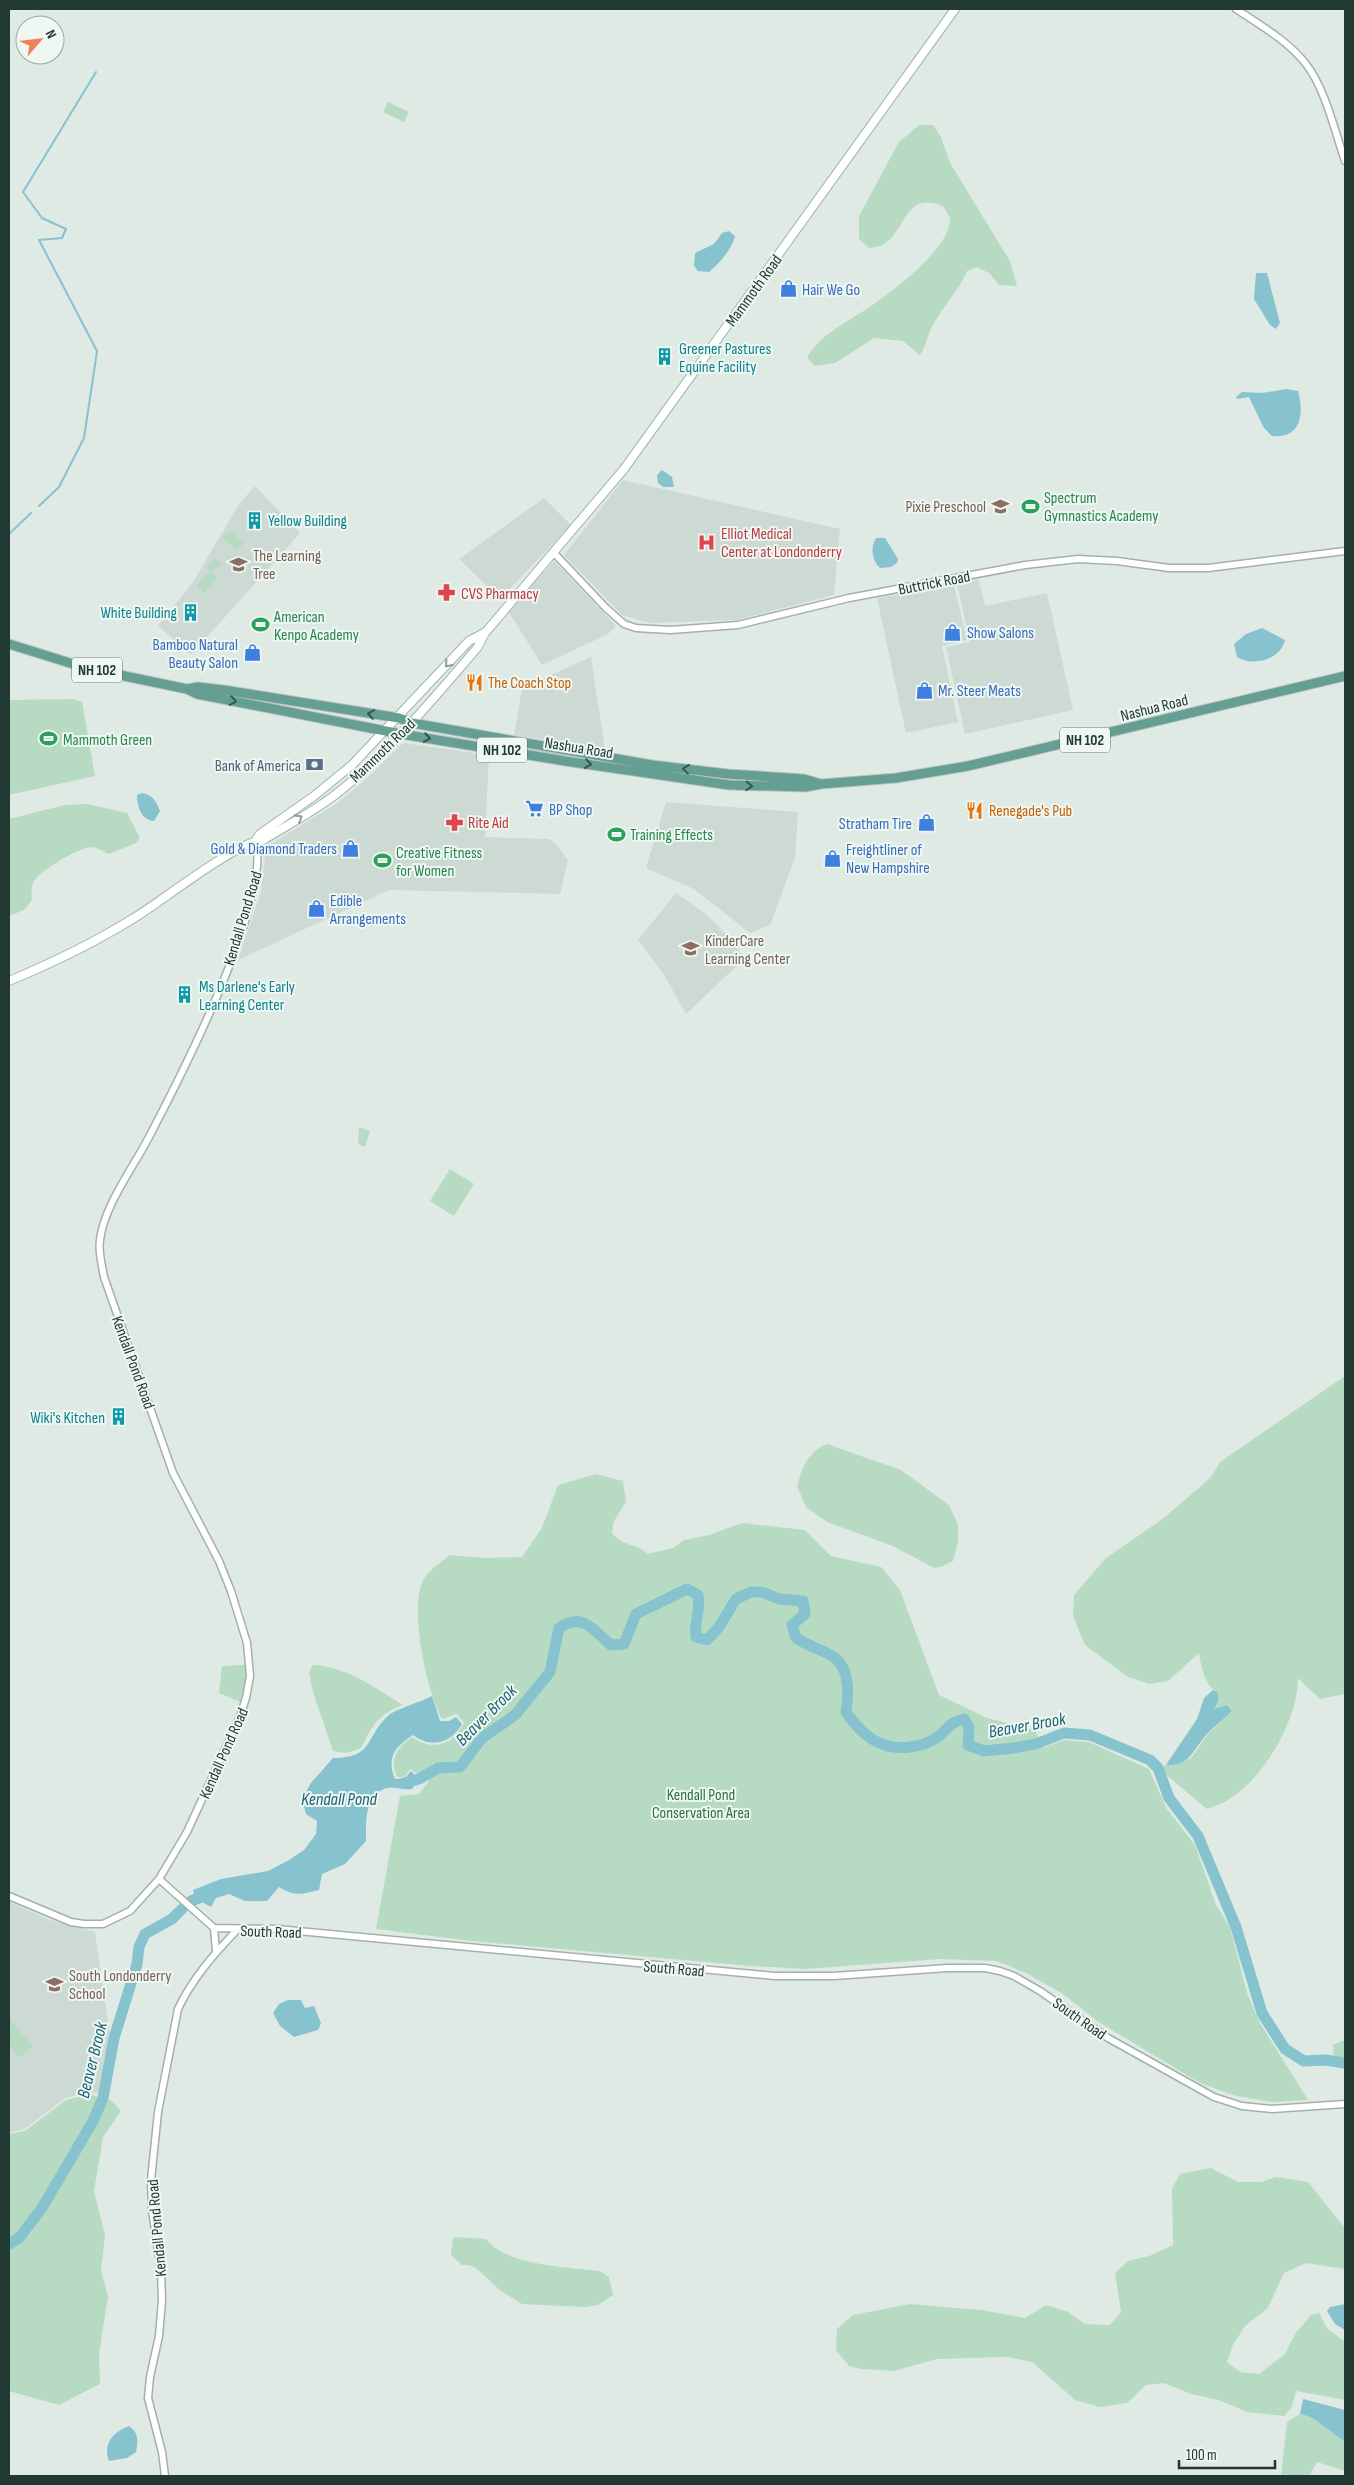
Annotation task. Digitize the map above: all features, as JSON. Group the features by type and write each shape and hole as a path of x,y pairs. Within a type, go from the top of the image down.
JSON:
{"main road":[{"name":"Mammoth Road","path":"256,840 263,840 326,801 358,776 412,723 477,648 485,633 554,553 647,438 955,9"},
{"name":"Mammoth Road","path":"9,981 50,964 135,918 222,859 256,840 260,834 314,796 352,765 469,641 485,633"},
{"name":"Nashua Road","path":"9,644 86,668 187,689 197,694 401,734 728,785 805,788 821,784 896,778 968,766 1345,676"},
{"name":"Nashua Road","path":"187,689 224,690 398,718 412,723 652,765 737,775 804,779 821,784"}],"street":[{"path":"1236,9 1284,43 1307,66 1320,91 1345,161"},
{"name":"Buttrick Road","path":"554,553 606,608 624,624 636,628 670,630 738,625 849,598 1042,563 1086,559 1170,568 1208,568 1345,550"},
{"name":"Kendall Pond Road","path":"159,1879 187,1832 238,1720 246,1698 251,1663 244,1632 228,1583 168,1460 104,1277 100,1239 109,1211 149,1137 231,960 256,883 259,861 256,840"},
{"path":"9,1896 71,1922 103,1924 130,1911 159,1879 214,1928 216,1951"},
{"name":"South Road","path":"214,1928 237,1930 277,1929 766,1976 826,1976 947,1968 985,1968 1014,1976 1127,2050 1200,2091 1228,2103 1272,2109 1345,2104"},
{"name":"Kendall Pond Road","path":"165,2476 162,2452 148,2398 150,2377 160,2336 162,2300 161,2270 152,2210 151,2180 158,2112 178,2009 186,1991 216,1951 237,1930"}],"shaded area":[{"name":"Elliot Medical Center at Londonderry","path":"623,480 840,529 834,595 737,620 650,623 622,615 564,555"},
{"name":"The Learning Tree","path":"255,486 300,533 193,653 190,654 158,626 193,582 239,504"},
{"path":"544,498 571,525 500,599 459,559"},
{"path":"554,561 616,626 608,634 542,665 508,611"},
{"path":"979,580 985,606 1047,593 1073,710 965,734 946,647 970,642 957,584"},
{"path":"954,585 967,640 942,646 958,722 906,733 877,598"},
{"path":"591,657 605,750 514,735 522,688"},
{"path":"403,743 489,755 485,837 549,839 555,843 568,860 560,894 389,890 238,960 261,892 266,847 336,804 364,781"},
{"path":"666,802 798,812 795,858 770,925 750,933 694,889 646,868"},
{"name":"KinderCare Learning Center","path":"676,893 706,914 726,934 745,958 686,1014 663,973 638,940"},
{"name":"South Londonderry School","path":"9,1902 50,1920 95,1932 110,2035 99,2093 89,2092 65,2098 25,2129 9,2133"}],"green space":[{"path":"388,102 409,112 404,122 383,112"},
{"path":"919,125 933,125 941,137 950,163 1010,261 1017,286 999,285 989,273 977,267 967,271 930,330 920,355 903,341 874,338 835,363 814,366 807,357 814,348 830,332 878,301 910,276 933,253 948,230 950,219 943,206 921,203 908,213 892,237 882,245 869,248 859,239 859,216 899,142"},
{"path":"230,530 244,543 237,551 223,538"},
{"path":"215,558 222,563 212,572 218,578 204,593 197,586 210,571 207,568"},
{"name":"Mammoth Green","path":"74,699 82,702 95,776 9,795 9,700"},
{"path":"87,804 127,813 140,838 136,843 109,854 91,847 60,860 34,881 32,900 24,910 9,916 9,819 65,805"},
{"path":"359,1127 370,1131 365,1147 358,1144"},
{"path":"450,1169 474,1184 454,1216 430,1201"},
{"path":"1345,1376 1345,1694 1320,1699 1298,1678 1292,1712 1266,1763 1241,1790 1226,1801 1207,1809 1158,1768 1174,1765 1191,1758 1208,1734 1232,1711 1213,1710 1218,1693 1207,1681 1202,1670 1199,1653 1168,1681 1149,1684 1128,1677 1085,1645 1073,1616 1074,1595 1106,1558 1164,1518 1211,1477 1220,1462"},
{"path":"827,1444 901,1470 949,1505 958,1525 958,1542 953,1561 934,1568 893,1546 827,1522 806,1507 797,1486 799,1479 810,1456"},
{"name":"Kendall Pond Conservation Area","path":"596,1474 623,1481 626,1502 614,1521 612,1533 622,1541 638,1547 647,1554 673,1548 684,1540 709,1535 742,1523 805,1530 831,1556 881,1567 900,1590 939,1695 987,1718 1035,1730 1043,1748 1064,1740 1089,1742 1149,1769 1167,1809 1195,1845 1216,1905 1230,1927 1247,1993 1260,2023 1308,2100 1272,2102 1236,2096 1200,2083 1097,2021 1063,1994 1028,1974 997,1961 940,1959 805,1969 751,1966 471,1941 376,1929 400,1796 419,1794 429,1781 410,1769 404,1777 397,1777 394,1765 396,1754 402,1745 412,1737 428,1744 442,1744 454,1737 464,1723 457,1714 442,1719 436,1707 425,1671 421,1650 418,1609 424,1579 432,1569 449,1555 485,1558 522,1557 542,1528 558,1485"},
{"path":"245,1665 247,1676 241,1702 219,1693 222,1666"},
{"path":"313,1665 349,1674 403,1705 388,1712 377,1721 361,1748 347,1753 333,1751 313,1692 309,1672"},
{"path":"9,2019 33,2046 20,2058 9,2045"},
{"path":"1345,2040 1345,2065 1334,2061 1333,2045"},
{"path":"89,2094 112,2101 121,2111 103,2137 94,2191 105,2236 101,2270 108,2297 99,2354 100,2384 59,2405 9,2391 9,2134 25,2131 66,2100"},
{"path":"1211,2168 1238,2182 1261,2182 1276,2177 1308,2182 1345,2228 1345,2269 1306,2263 1284,2273 1268,2308 1245,2326 1233,2345 1227,2362 1240,2372 1259,2374 1285,2354 1295,2334 1311,2315 1319,2313 1327,2328 1345,2342 1345,2400 1296,2391 1292,2406 1285,2416 1247,2412 1219,2400 1191,2394 1164,2383 1146,2385 1127,2403 1100,2407 1075,2400 1032,2362 1008,2357 937,2359 894,2371 861,2369 849,2366 836,2350 837,2329 853,2315 910,2304 981,2310 1025,2318 1046,2305 1068,2312 1085,2324 1110,2325 1121,2312 1115,2273 1128,2261 1149,2256 1173,2245 1172,2188 1180,2174"},
{"path":"453,2237 486,2239 495,2248 508,2255 539,2264 600,2271 609,2277 613,2295 598,2305 585,2307 522,2304 501,2291 477,2269 469,2265 462,2265 451,2255"},
{"path":"1300,2414 1312,2418 1345,2441 1345,2471 1317,2462 1309,2476 1281,2476 1287,2422"}],"water":[{"path":"729,231 735,236 725,256 709,272 698,271 694,266 695,253 714,244 722,233"},
{"path":"1256,273 1267,273 1280,323 1276,329 1270,325 1254,299"},
{"path":"1286,389 1298,391 1301,408 1295,429 1282,436 1272,436 1264,428 1249,397 1237,399 1236,397 1242,392 1262,393"},
{"path":"662,470 672,477 674,487 663,487 658,483 657,475"},
{"path":"876,538 885,538 898,559 897,563 891,567 880,568 877,565 873,550"},
{"path":"1262,628 1285,640 1278,652 1266,660 1258,661 1244,660 1237,657 1234,644 1246,634"},
{"path":"142,793 151,797 159,807 160,811 154,821 146,818 141,812 137,795"},
{"path":"1213,1690 1218,1693 1218,1701 1214,1709 1227,1705 1232,1711 1203,1738 1187,1759 1174,1765 1166,1765 1197,1719 1204,1698"},
{"name":"Kendall Pond","path":"432,1696 440,1721 449,1721 456,1717 462,1724 458,1731 447,1740 434,1743 427,1742 413,1735 397,1748 391,1765 395,1779 405,1778 411,1771 419,1779 412,1789 388,1788 374,1795 368,1809 366,1841 345,1864 322,1874 319,1890 299,1894 279,1887 267,1901 245,1901 229,1894 216,1898 211,1907 195,1898 193,1890 221,1879 268,1871 304,1850 316,1834 317,1821 306,1814 302,1799 311,1783 333,1758 346,1757 363,1750 381,1723 389,1715"},
{"path":"288,2000 301,2000 305,2008 314,2006 321,2023 318,2030 294,2037 280,2026 273,2013 279,2004"},
{"path":"1345,2304 1345,2330 1335,2324 1327,2311 1330,2307"},
{"path":"1303,2399 1345,2410 1345,2441 1312,2418 1300,2414"},
{"path":"129,2426 135,2431 137,2438 136,2452 127,2458 109,2461 107,2455 108,2444 114,2435"}],"waterway":[{"path":"39,506 59,487 84,438 97,351 39,240 62,238 66,229 42,218 23,192 96,72"},
{"path":"9,534 31,513"},
{"name":"Beaver Brook","path":"404,1783 419,1779 438,1768 460,1767 482,1738 515,1715 550,1672 559,1628 567,1623 581,1622 587,1624 611,1645 624,1644 636,1614 687,1589 698,1595 699,1607 696,1637 707,1640 719,1627 736,1599 751,1592 762,1592 779,1599 803,1601 805,1614 792,1625 796,1638 831,1655 842,1666 848,1689 846,1712 865,1734 881,1744 899,1748 923,1744 933,1740 953,1723 964,1719 969,1727 968,1745 984,1751 1036,1744 1064,1733 1090,1735 1150,1760 1158,1768 1169,1798 1198,1836 1236,1927 1262,2013 1285,2049 1304,2061 1325,2060 1345,2063"},
{"name":"Beaver Brook","path":"191,1901 209,1894"},
{"name":"Beaver Brook","path":"9,2244 19,2238 42,2208 93,2121 103,2098 114,2038 137,1964 139,1947 145,1934 172,1919 182,1909"}],"place":[{"name":"Hair We Go","path":"788,289"},
{"name":"Greener Pastures Equine Facility","path":"665,357"},
{"name":"Pixie Preschool","path":"1000,506"},
{"name":"Spectrum Gymnastics Academy","path":"1030,506"},
{"name":"Yellow Building","path":"254,520"},
{"name":"Elliot Medical Center at Londonderry","path":"707,542"},
{"name":"The Learning Tree","path":"239,564"},
{"name":"CVS Pharmacy","path":"447,593"},
{"name":"White Building","path":"191,612"},
{"name":"American Kenpo Academy","path":"260,625"},
{"name":"Show Salons","path":"953,632"},
{"name":"Bamboo Natural Beauty Salon","path":"252,653"},
{"name":"The Coach Stop","path":"474,682"},
{"name":"Mr. Steer Meats","path":"924,690"},
{"name":"Mammoth Green","path":"49,739"},
{"name":"Bank of America","path":"315,765"},
{"name":"BP Shop","path":"535,809"},
{"name":"Renegade's Pub","path":"975,810"},
{"name":"Rite Aid","path":"454,822"},
{"name":"Stratham Tire","path":"926,823"},
{"name":"Training Effects","path":"616,834"},
{"name":"Gold & Diamond Traders","path":"351,848"},
{"name":"Freightliner of New Hampshire","path":"832,858"},
{"name":"Creative Fitness for Women","path":"382,861"},
{"name":"Edible Arrangements","path":"316,909"},
{"name":"KinderCare Learning Center","path":"691,949"},
{"name":"Ms Darlene's Early Learning Center","path":"185,995"},
{"name":"Wiki's Kitchen","path":"119,1417"},
{"name":"South Londonderry School","path":"55,1984"}]}
